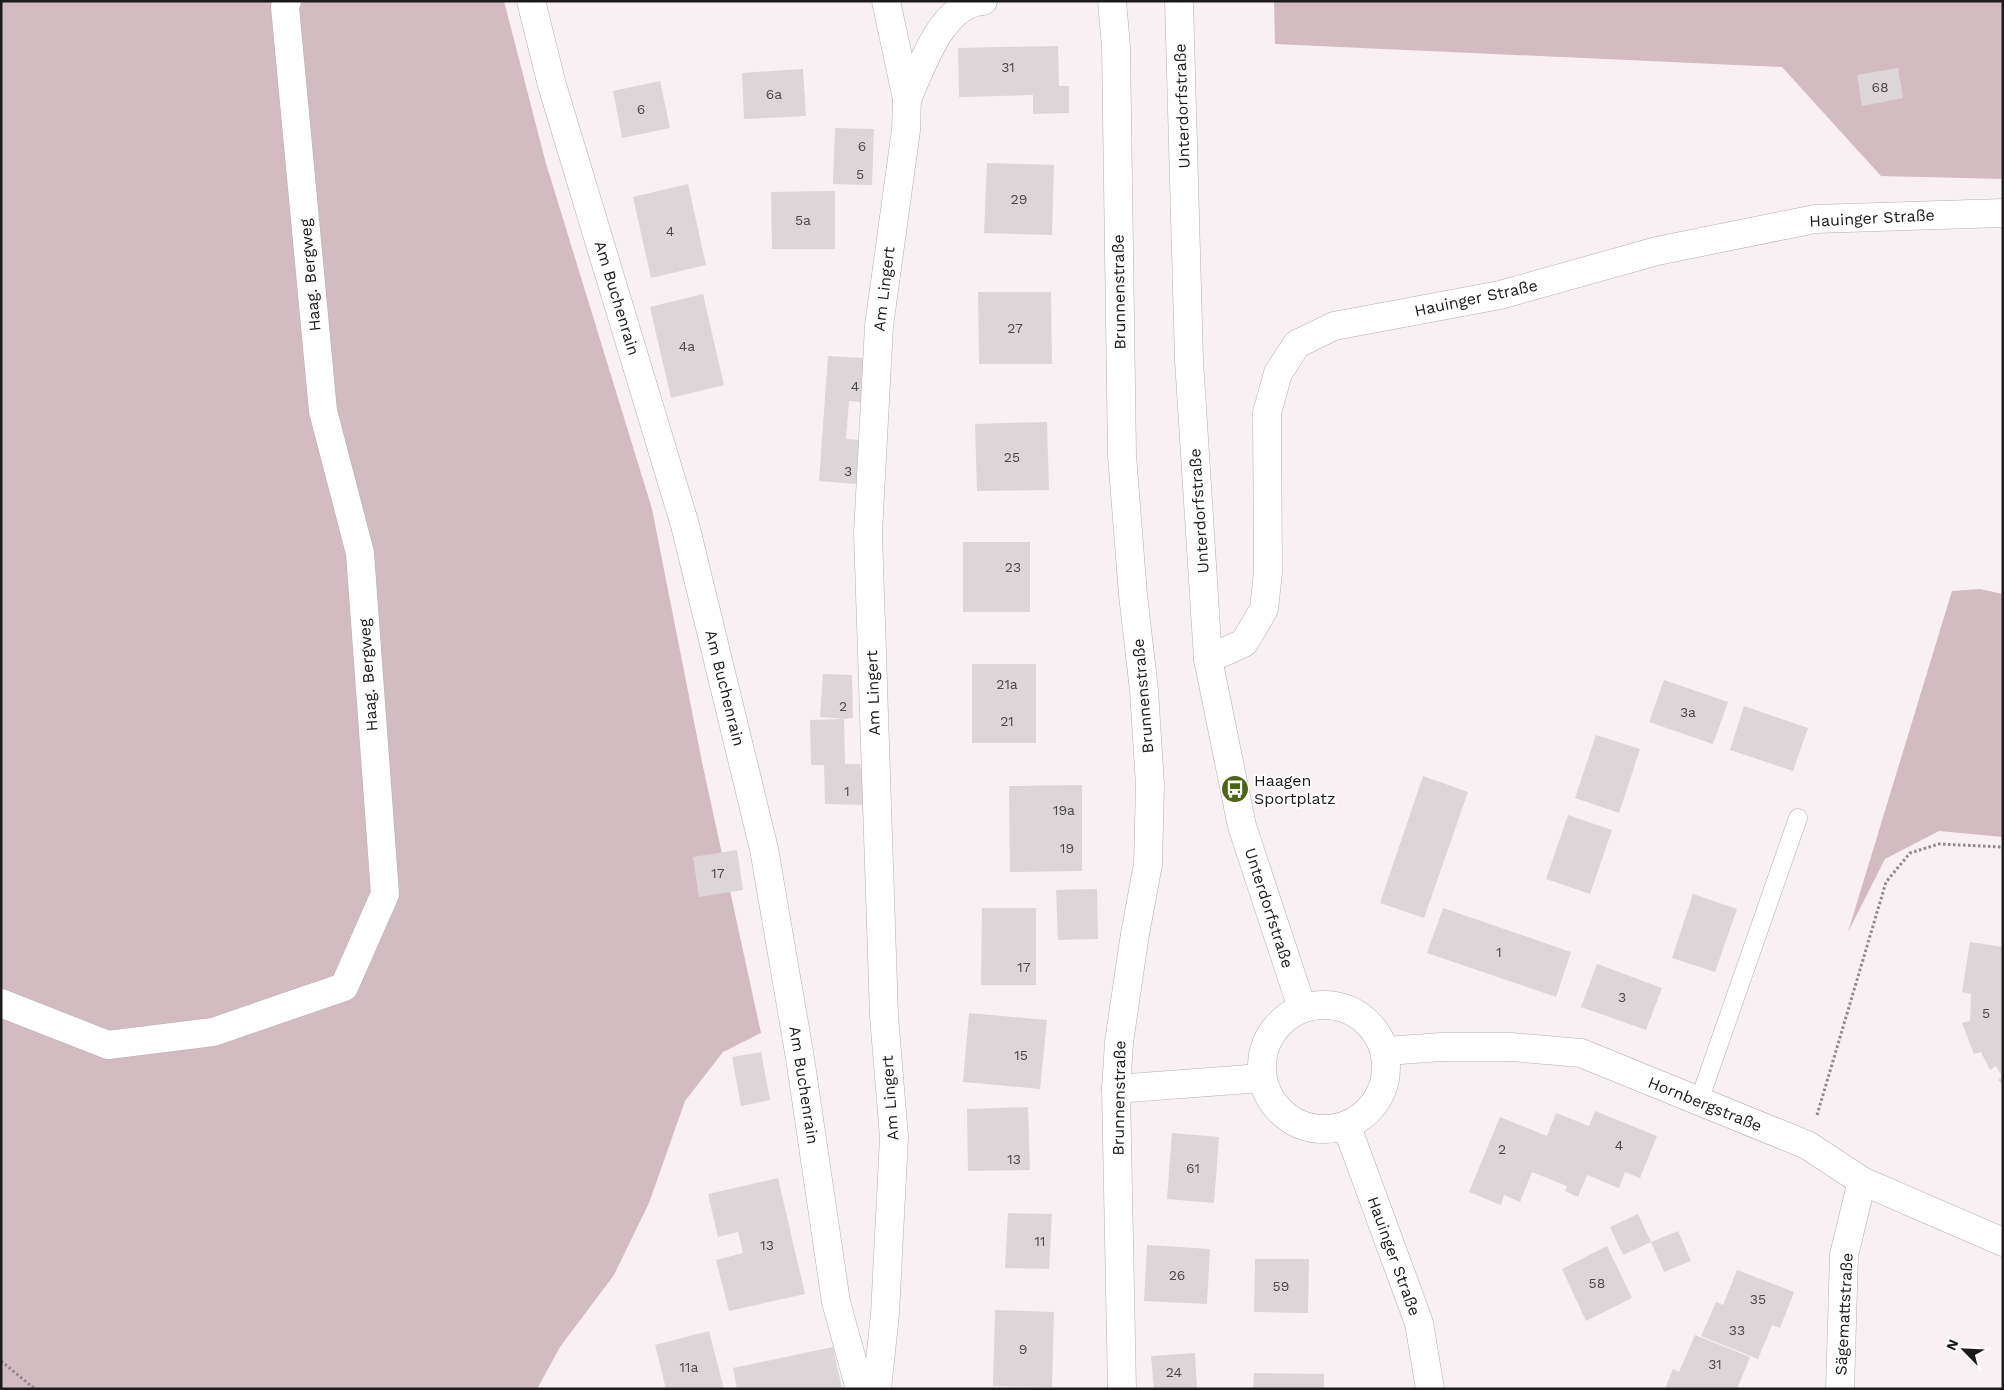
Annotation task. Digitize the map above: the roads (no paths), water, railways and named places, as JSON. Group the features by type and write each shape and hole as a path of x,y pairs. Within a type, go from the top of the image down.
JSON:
{"street":[{"name":"Haag. Bergweg","path":"1,1003 108,1045 213,1032 344,986 385,894 360,553 323,411 285,7 286,1"},
{"name":"Am Buchenrain","path":"531,1 552,84 685,525 764,849 800,1058 836,1302 860,1389"},
{"name":"Am Lingert","path":"877,1389 884,1314 894,1137 884,1016 868,533 879,326 906,130 907,99 886,1"},
{"path":"907,99 939,32 953,13 975,2 983,1"},
{"name":"Brunnenstraße","path":"1112,1 1116,47 1122,455 1133,595 1144,690 1150,785 1148,864 1120,1032 1116,1090 1122,1389"},
{"name":"Unterdorfstraße","path":"1179,1 1189,360 1208,659 1242,826 1302,1008"},
{"name":"Hauinger Straße","path":"1208,659 1244,643 1264,608 1268,572 1267,413 1278,373 1297,344 1334,326 1500,295 1657,251 1815,219 2003,213"},
{"path":"1328,1004 1354,1011 1374,1027 1386,1051 1386,1082 1372,1109 1347,1127 1319,1130 1292,1122 1272,1103 1262,1078 1264,1049 1278,1024 1302,1008 1328,1004"},
{"name":"Hornbergstraße","path":"1386,1051 1441,1047 1511,1047 1581,1053 1807,1146 1862,1181 2003,1242"},
{"path":"1116,1090 1262,1078"},
{"name":"Hauinger Straße","path":"1347,1127 1418,1324 1430,1389"},
{"name":"Sägemattstraße","path":"1840,1389 1844,1255 1862,1181"}],"lane":[{"path":"1699,1101 1798,818"}],"place":[{"name":"Haagen Sportplatz","path":"1235,789"}]}
